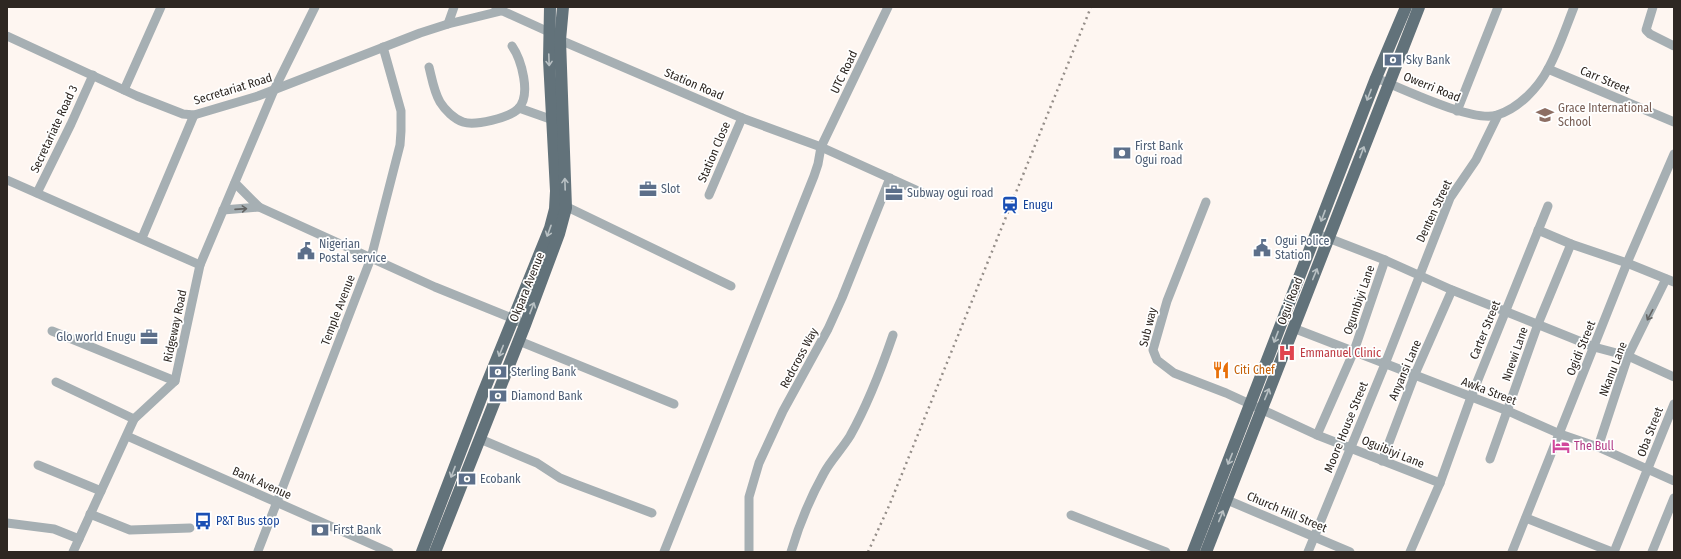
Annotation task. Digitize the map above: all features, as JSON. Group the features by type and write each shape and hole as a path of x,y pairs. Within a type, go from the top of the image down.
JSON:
{"main road":[{"name":"Okpara Avenue","path":"422,552 483,393 550,228 556,201 548,32 550,7"},
{"name":"Okpara Avenue","path":"435,552 519,341 559,234 566,208 560,40 563,7"},
{"name":"Ogui Road","path":"1206,552 1227,500 1255,407 1316,233 1376,78 1406,7"},
{"name":"Ogui Road","path":"1193,552 1215,495 1293,328 1419,7"},
{"path":"483,393 496,399"}],"street":[{"path":"124,90 162,7"},
{"name":"Ridgeway Road","path":"73,552 134,419 175,382 200,265 274,90 315,7"},
{"path":"448,24 454,7"},
{"path":"493,7 548,32 560,40"},
{"name":"UTC Road","path":"664,552 816,170 821,147 888,7"},
{"path":"1457,111 1498,7"},
{"path":"1498,115 1528,96 1548,69 1574,7"},
{"path":"1653,7 1646,30 1650,34 1674,46"},
{"name":"Secretariat Road","path":"7,36 124,90 182,114 194,114 221,108 274,90 383,47 448,24 501,11"},
{"name":"Station Road","path":"560,40 742,118 821,147 925,194"},
{"path":"429,67 440,101 453,116 463,122 486,122 519,108 524,94 523,74 517,53 512,46"},
{"name":"Temple Avenue","path":"258,551 371,258 400,145 401,111 383,47"},
{"name":"Carr Street","path":"1548,69 1674,122"},
{"name":"Secretariate Road 3","path":"37,193 71,124 92,75"},
{"name":"Owerri Road","path":"1376,78 1457,111 1485,116 1498,115"},
{"path":"519,108 553,120"},
{"path":"142,238 194,114"},
{"name":"Denten Street","path":"1405,311 1450,198 1476,160 1498,115"},
{"name":"Station Close","path":"709,195 742,118"},
{"name":"Ogidi Street","path":"1512,552 1627,263 1674,154"},
{"name":"Redcross Way","path":"749,552 749,497 759,464 783,411 828,329 890,178"},
{"path":"7,180 142,238 200,265"},
{"path":"235,183 259,207 435,288 514,319 525,325"},
{"path":"556,201 566,208 591,218 731,286"},
{"name":"Sub way","path":"1206,202 1167,301 1153,350 1154,355 1162,365 1174,373 1255,407"},
{"name":"Carter Street","path":"1410,552 1440,483 1471,397 1548,206"},
{"path":"223,210 259,207"},
{"path":"1538,230 1571,244 1627,263 1670,281"},
{"path":"1316,233 1385,260 1506,312 1594,347 1628,356 1674,377"},
{"name":"Nnewi Lane","path":"1490,459 1538,324 1571,244"},
{"name":"Ogumbiyi Lane","path":"1317,435 1354,351 1385,260"},
{"name":"Nkanu Lane","path":"1598,447 1628,356 1670,281"},
{"name":"Anyansi Lane","path":"1382,460 1415,374 1452,290"},
{"name":"Moore House Street","path":"1308,552 1385,364 1405,311"},
{"name":"Awka Street","path":"1293,328 1385,364 1415,374 1508,411 1560,434 1598,447 1674,482"},
{"path":"52,332 175,382"},
{"path":"791,552 814,492 824,472 842,450 872,393 893,335"},
{"path":"519,341 674,404"},
{"path":"56,382 134,419"},
{"name":"Oba Street","path":"1613,552 1649,470 1674,404"},
{"name":"Oguibiyi Lane","path":"1255,407 1317,435 1440,483"},
{"name":"Bank Avenue","path":"127,436 389,552"},
{"path":"480,439 537,462 560,478 652,513"},
{"path":"38,465 101,491"},
{"name":"Church Hill Street","path":"1215,495 1350,552"},
{"path":"1652,552 1674,498"},
{"path":"90,514 130,530 190,528"},
{"path":"1071,515 1166,552"},
{"path":"1526,518 1613,552"},
{"path":"7,523 54,529 79,539"}],"railway":[{"path":"868,552 889,506 1091,7"}],"place":[{"name":"Sky Bank","path":"1393,60"},
{"name":"Grace International School","path":"1545,115"},
{"name":"First Bank Ogui road","path":"1122,153"},
{"name":"Slot","path":"648,189"},
{"name":"Subway ogui road","path":"894,193"},
{"name":"Enugu","path":"1010,205"},
{"name":"Ogui Police Station","path":"1262,248"},
{"name":"Nigerian Postal service","path":"306,251"},
{"name":"Glo world Enugu","path":"149,337"},
{"name":"Emmanuel Clinic","path":"1287,353"},
{"name":"Citi Chef","path":"1221,370"},
{"name":"Sterling Bank","path":"498,372"},
{"name":"Diamond Bank","path":"498,396"},
{"name":"The Bull","path":"1561,446"},
{"name":"Ecobank","path":"467,479"},
{"name":"P&T Bus stop","path":"203,521"},
{"name":"First Bank","path":"320,530"}]}
